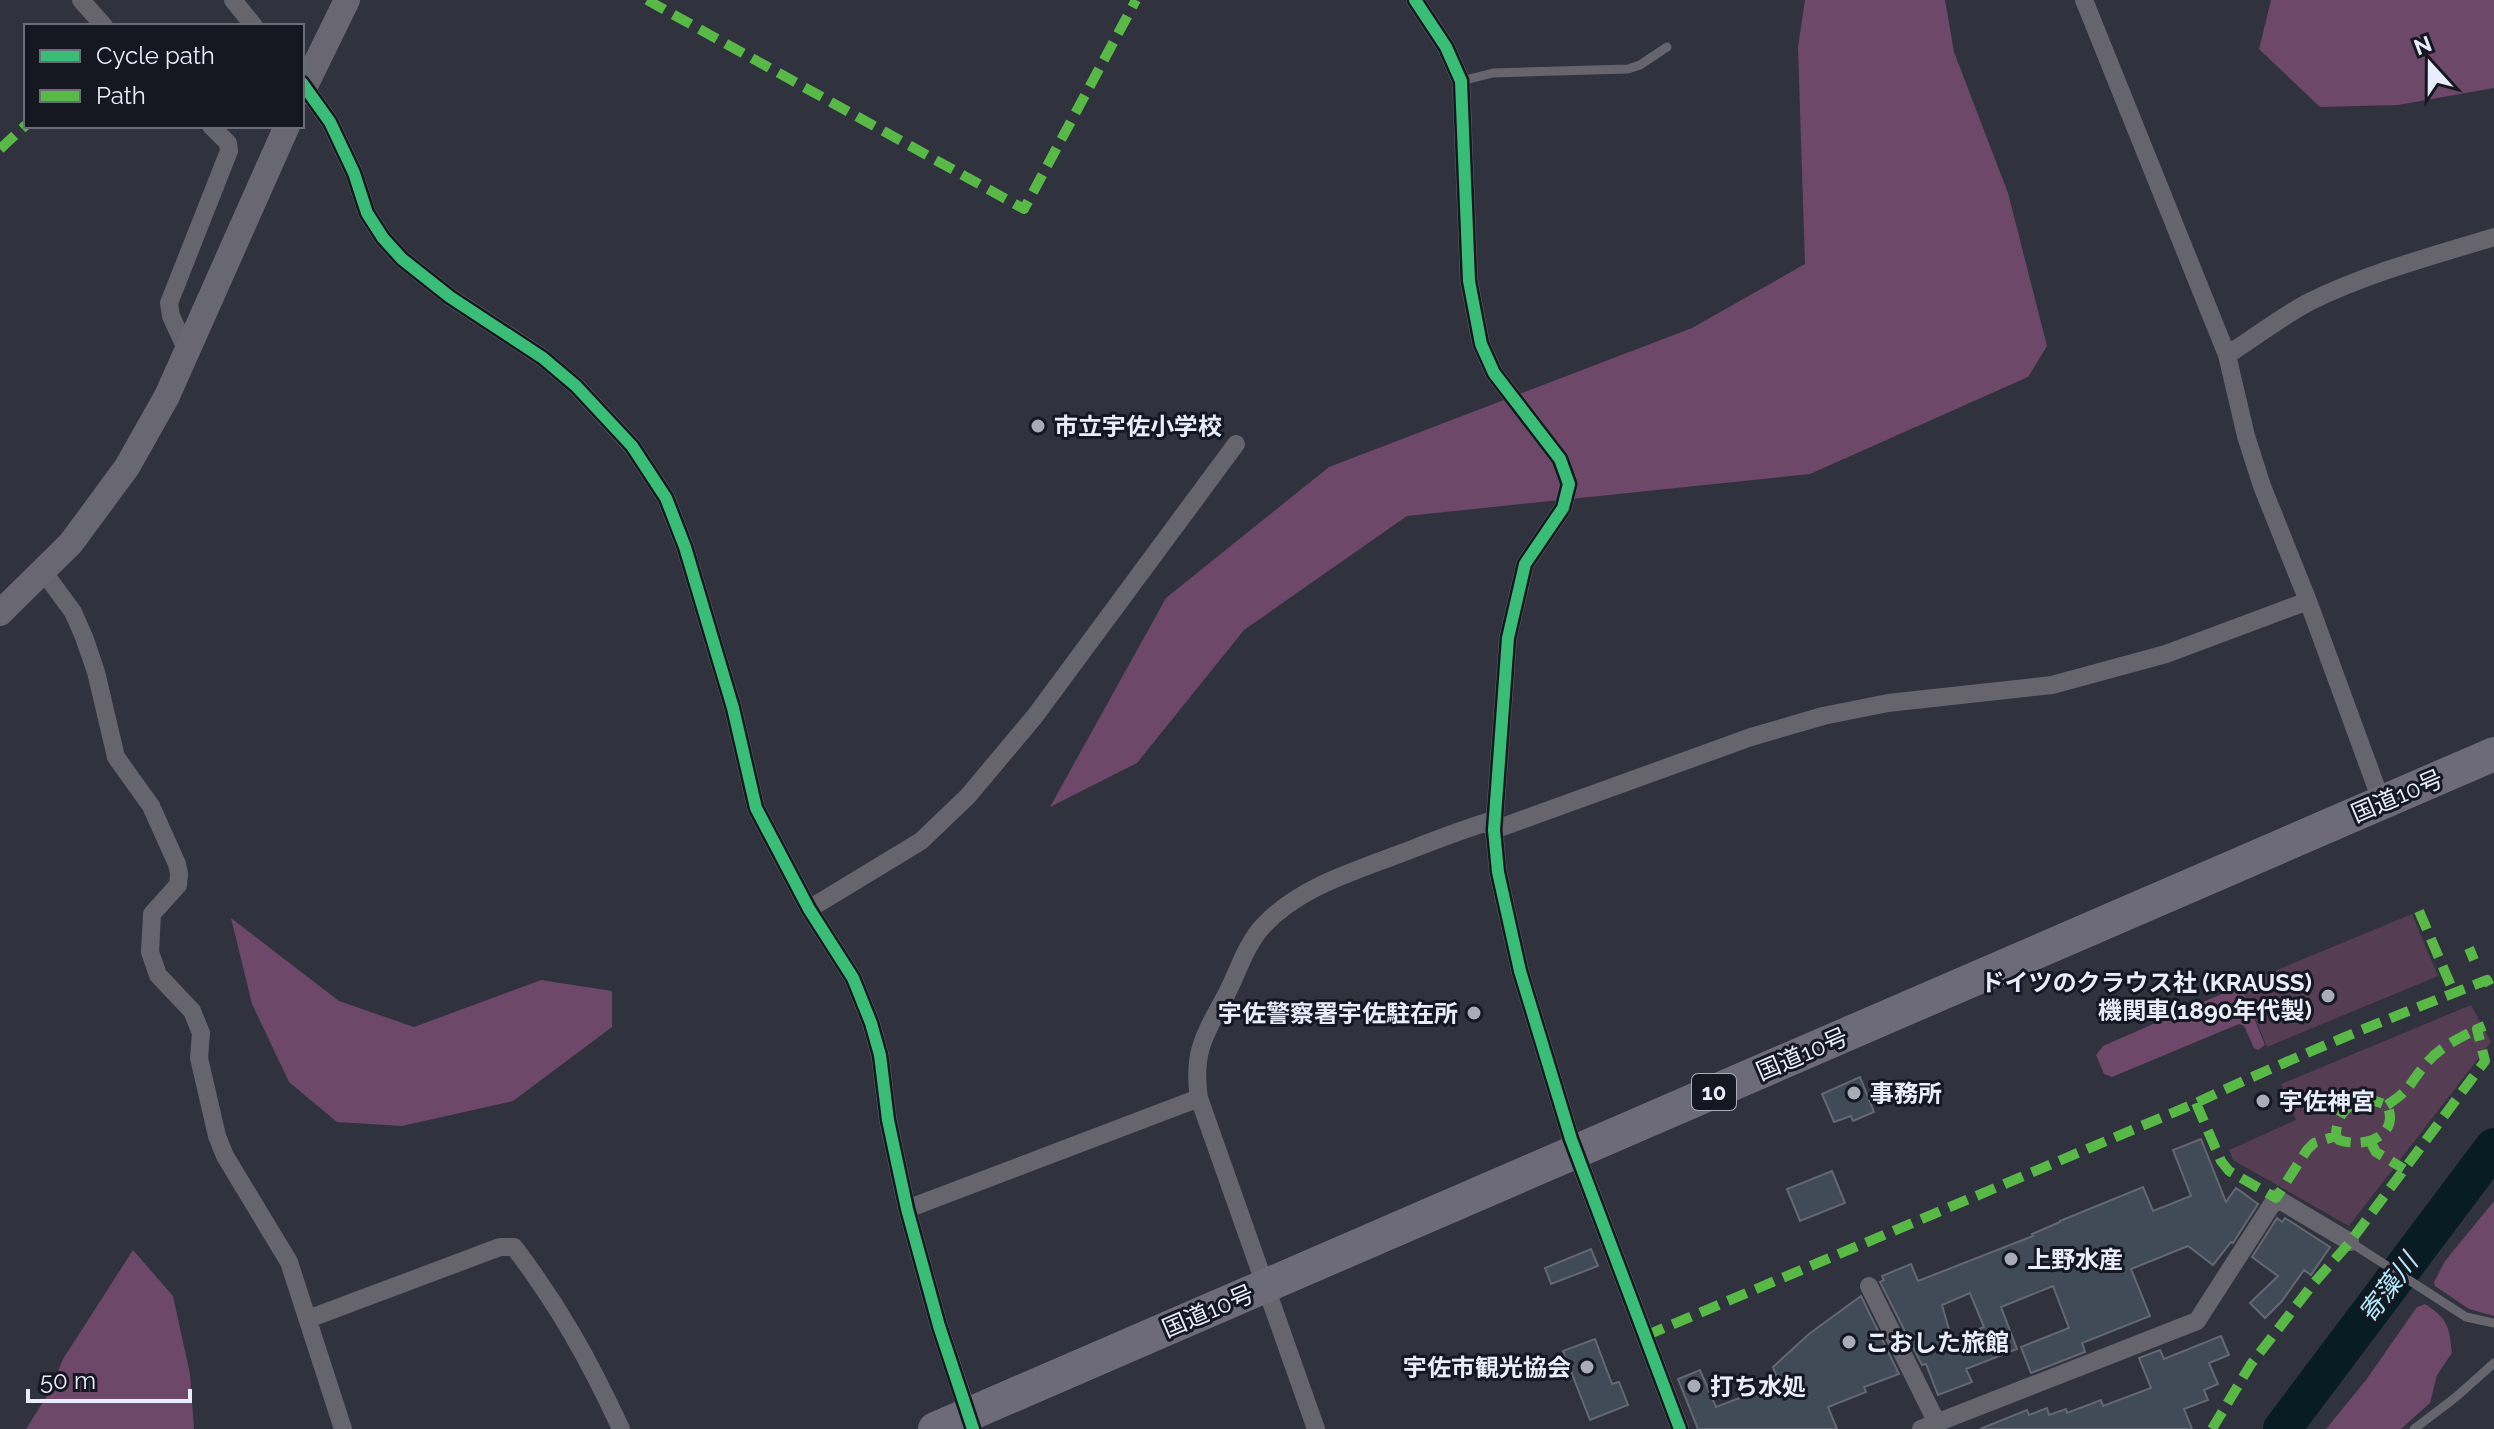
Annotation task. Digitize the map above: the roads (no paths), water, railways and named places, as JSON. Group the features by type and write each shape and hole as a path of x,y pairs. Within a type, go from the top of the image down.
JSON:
{"highway":[{"name":"国道10号","path":"935,1429 971,1421 1267,1285 2494,754"}],"street":[{"path":"81,0 102,24"},
{"path":"233,0 252,24"},
{"path":"304,85 347,0"},
{"path":"1415,0 1446,47 1461,81 1469,281 1475,324 1494,373 1560,459 1569,484 1563,508 1531,553 1521,573 1508,638 1494,825 1498,872 1520,971 1576,1152 1680,1429"},
{"path":"2084,0 2227,355 2246,436 2262,486 2382,803"},
{"path":"304,88 330,122 354,173 367,213 392,249 450,297 543,358 576,386 651,471 666,498 685,547 733,708 756,808 809,909 853,978 871,1023 880,1055 888,1120 907,1209 939,1326 971,1421"},
{"path":"187,351 171,316 169,303 229,151 228,143 213,128"},
{"path":"0,613 71,543 127,467 167,396 286,128"},
{"path":"2227,355 2306,304 2341,288 2494,237"},
{"path":"809,909 921,841 968,796 1035,716 1236,444"},
{"path":"43,571 73,612 84,637 96,672 116,757 151,806 177,864 178,885 152,914 150,952 158,975 192,1011 201,1033 199,1058 217,1136 225,1156 289,1262 343,1429"},
{"path":"1316,1429 1199,1098 1195,1075 1204,1034 1248,946 1263,926 1286,905 1337,877 1751,737 1823,716 1888,703 2052,685 2166,654 2308,601"},
{"path":"907,1209 1199,1098"},
{"path":"1869,1286 1929,1426 2197,1321 2276,1198 2354,1244"},
{"path":"308,1319 500,1247 514,1247 550,1293 569,1325 621,1429"}],"lane":[{"path":"1461,81 1493,73 1628,69 1667,47"},
{"path":"2354,1244 2466,1317 2494,1323"},
{"path":"2414,1429 2494,1363"}],"waterway":[{"name":"寄藻川","path":"2282,1429 2494,1147"}],"place":[{"name":"市立宇佐小学校","path":"1038,426"},
{"name":"ドイツのクラウス社 (KRAUSS) 機関車(1890年代製)","path":"2328,996"},
{"name":"宇佐警察署宇佐駐在所","path":"1474,1013"},
{"name":"事務所","path":"1854,1093"},
{"name":"宇佐神宮","path":"2263,1101"},
{"name":"上野水産","path":"2011,1259"},
{"name":"こおした旅館","path":"1849,1342"},
{"name":"宇佐市観光協会","path":"1587,1367"},
{"name":"打ち水処","path":"1694,1386"}]}
